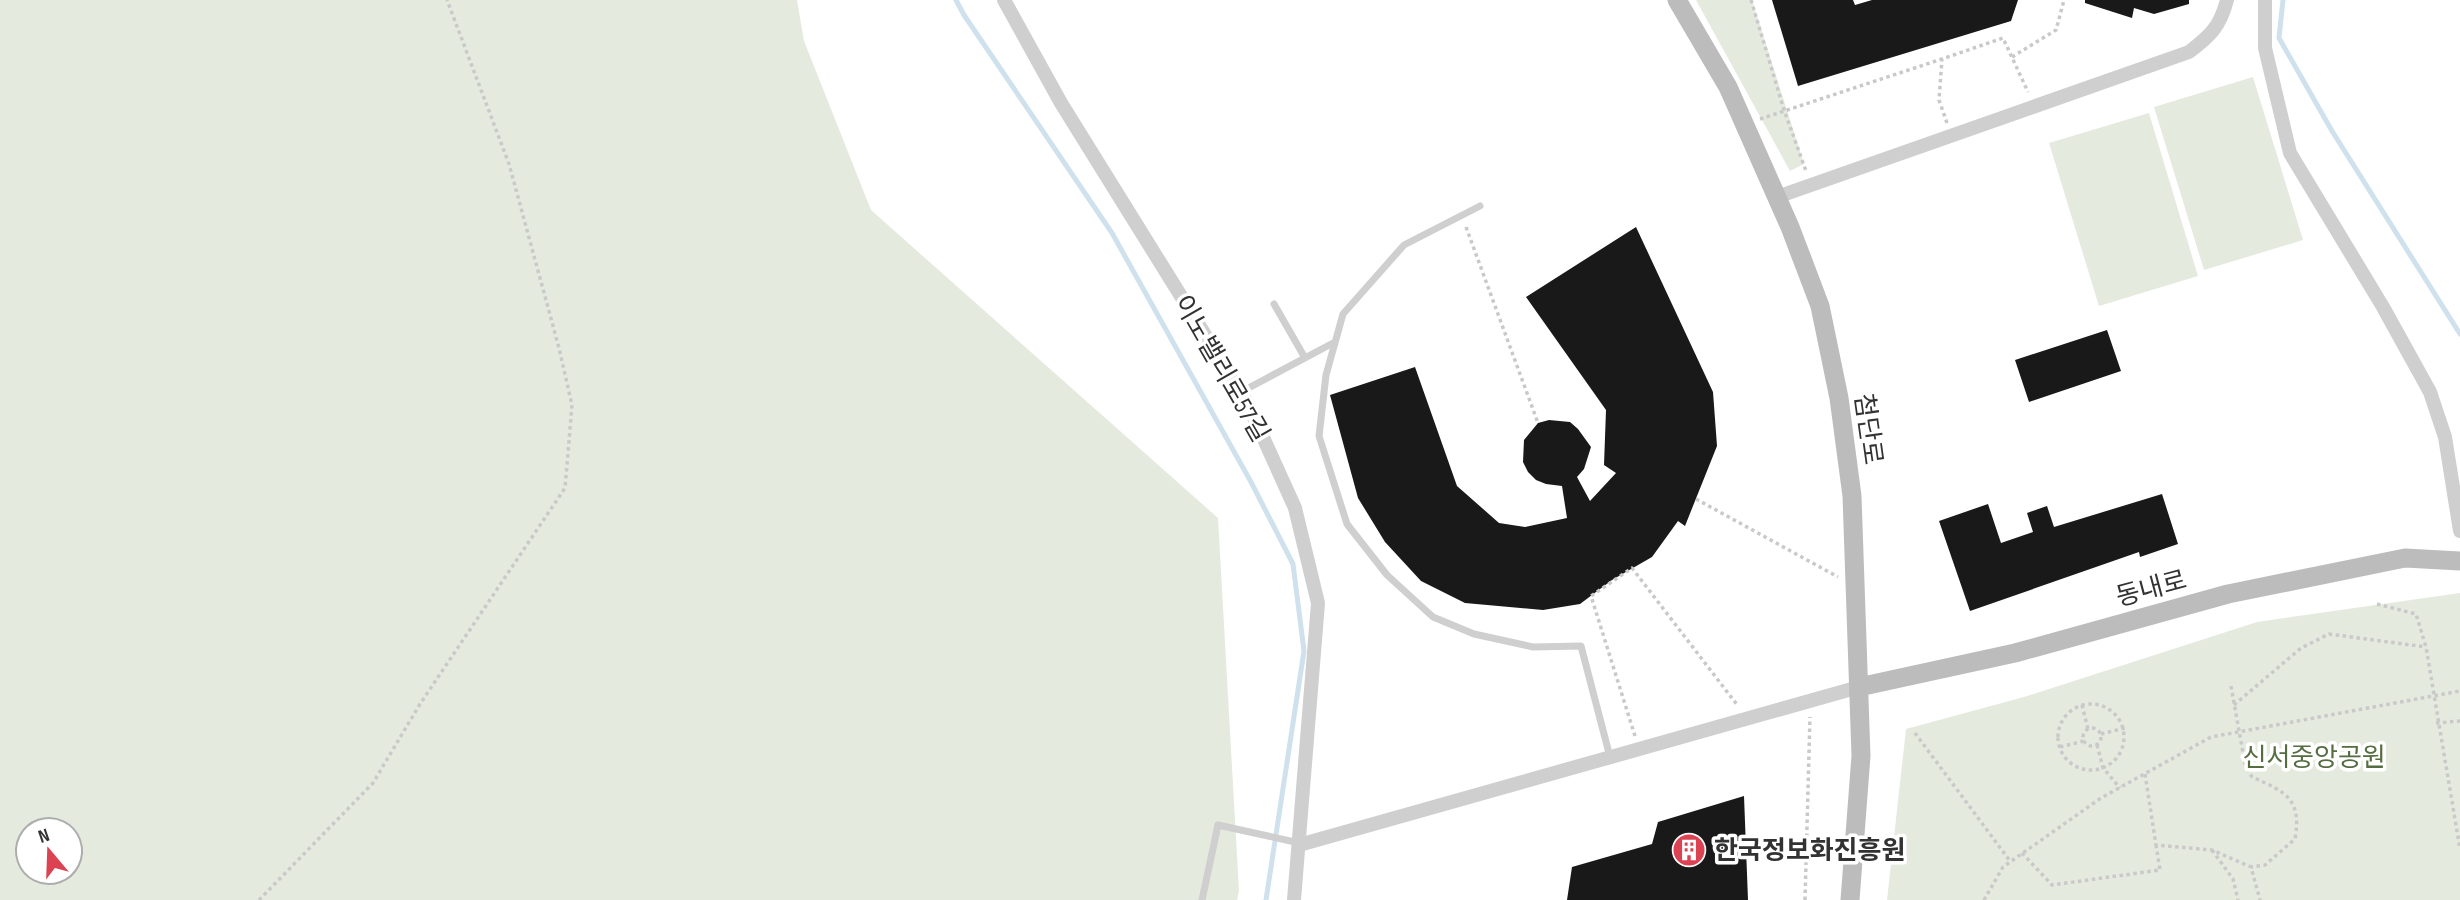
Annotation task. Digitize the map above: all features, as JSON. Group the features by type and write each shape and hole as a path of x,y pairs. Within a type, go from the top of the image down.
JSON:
{"street":[{"name":"이노밸리로57길","path":"1004,0 1061,103 1241,391 1295,508 1318,603 1301,845 1294,900"},
{"name":"첨단로","path":"1677,0 1728,87 1777,197 1820,306 1839,398 1852,496 1861,756 1850,900"},
{"path":"1777,197 2189,52 2208,38 2222,20 2227,0"},
{"path":"2265,0 2265,48 2290,153 2383,307 2430,393 2445,437 2460,531"},
{"name":"동내로","path":"1859,687 2015,653 2228,594 2405,558 2460,561"},
{"path":"1301,845 1859,687"}],"lane":[{"path":"1480,206 1404,245 1343,314 1326,375 1319,436 1347,524 1387,575 1433,617 1474,634 1533,647 1581,646 1610,757"},
{"path":"1274,304 1305,358"},
{"path":"1241,391 1335,342"},
{"path":"1202,900 1218,825 1301,845"}],"path":[{"path":"259,900 373,783 420,704 565,488 572,405 559,348 509,164 447,0"},
{"path":"1751,0 1784,110 1807,173"},
{"path":"2012,57 2056,30 2064,0"},
{"path":"1744,124 2003,38 2034,106"},
{"path":"1942,59 1939,100 1952,135"},
{"path":"1462,216 1538,424"},
{"path":"1696,499 1856,587"},
{"path":"1639,749 1591,596 1632,568 1747,719"},
{"path":"2377,604 2416,614 2426,647 2460,849"},
{"path":"2234,705 2301,648 2329,634 2426,647"},
{"path":"2156,845 2212,850 2250,867 2265,865 2295,839 2299,818 2294,804 2274,786 2252,777 2245,764 2231,686"},
{"path":"1984,900 2003,867 2010,861 2120,788 2211,737 2460,691"},
{"path":"1805,900 1811,701"},
{"path":"2082,705 2088,729"},
{"path":"2082,705 2104,707 2113,713 2124,732 2119,754 2103,768 2082,769 2065,757 2060,747 2060,727 2073,710 2082,705"},
{"path":"2436,723 2460,721"},
{"path":"2101,734 2125,728"},
{"path":"2088,729 2097,729 2101,734 2101,740 2091,746 2082,736 2088,729"},
{"path":"1915,733 2010,861"},
{"path":"2060,747 2084,741"},
{"path":"2096,745 2103,768 2120,788"},
{"path":"2022,853 2052,885 2160,870 2145,774"},
{"path":"2452,800 2460,799"},
{"path":"2212,850 2233,879 2238,900"},
{"path":"2250,867 2260,900"}],"green space":[{"path":"0,0 797,0 804,41 871,210 1218,518 1239,891 1237,900 0,900"},
{"path":"1696,0 1752,0 1804,164 1790,171"},
{"path":"2253,77 2303,240 2204,270 2154,107"},
{"path":"2149,113 2198,276 2099,306 2049,143"},
{"name":"신서중앙공원","path":"2460,593 2460,900 1887,900 1906,729 2024,697 2257,622"}],"building":[{"path":"1772,0 1853,0 1855,5 1872,0 2018,0 2011,21 1798,86"},
{"path":"2085,0 2189,0 2189,4 2154,14 2134,8 2132,18 2085,3"},
{"path":"1636,227 1713,392 1717,446 1685,526 1678,521 1652,557 1612,580 1580,604 1543,610 1465,603 1421,581 1385,542 1358,498 1330,395 1415,367 1457,486 1499,523 1525,527 1567,518 1562,486 1536,480 1528,472 1523,462 1524,440 1538,423 1549,420 1570,422 1578,429 1591,447 1584,469 1577,477 1590,501 1616,473 1604,465 1606,410 1526,297"},
{"path":"2107,330 2121,371 2029,402 2015,360"},
{"path":"2162,494 2178,544 2140,557 2139,552 1970,611 1939,521 1988,504 2001,543 2033,532 2027,513 2047,506 2054,527"},
{"name":"한국정보화진흥원","path":"1744,796 1748,900 1567,900 1572,867 1652,844 1658,822"}],"waterway":[{"path":"956,0 1112,233 1251,482 1293,564 1304,651 1266,900"},
{"path":"2283,0 2279,38 2332,131 2460,334"}],"place":[{"name":"한국정보화진흥원","path":"1689,850"}]}
